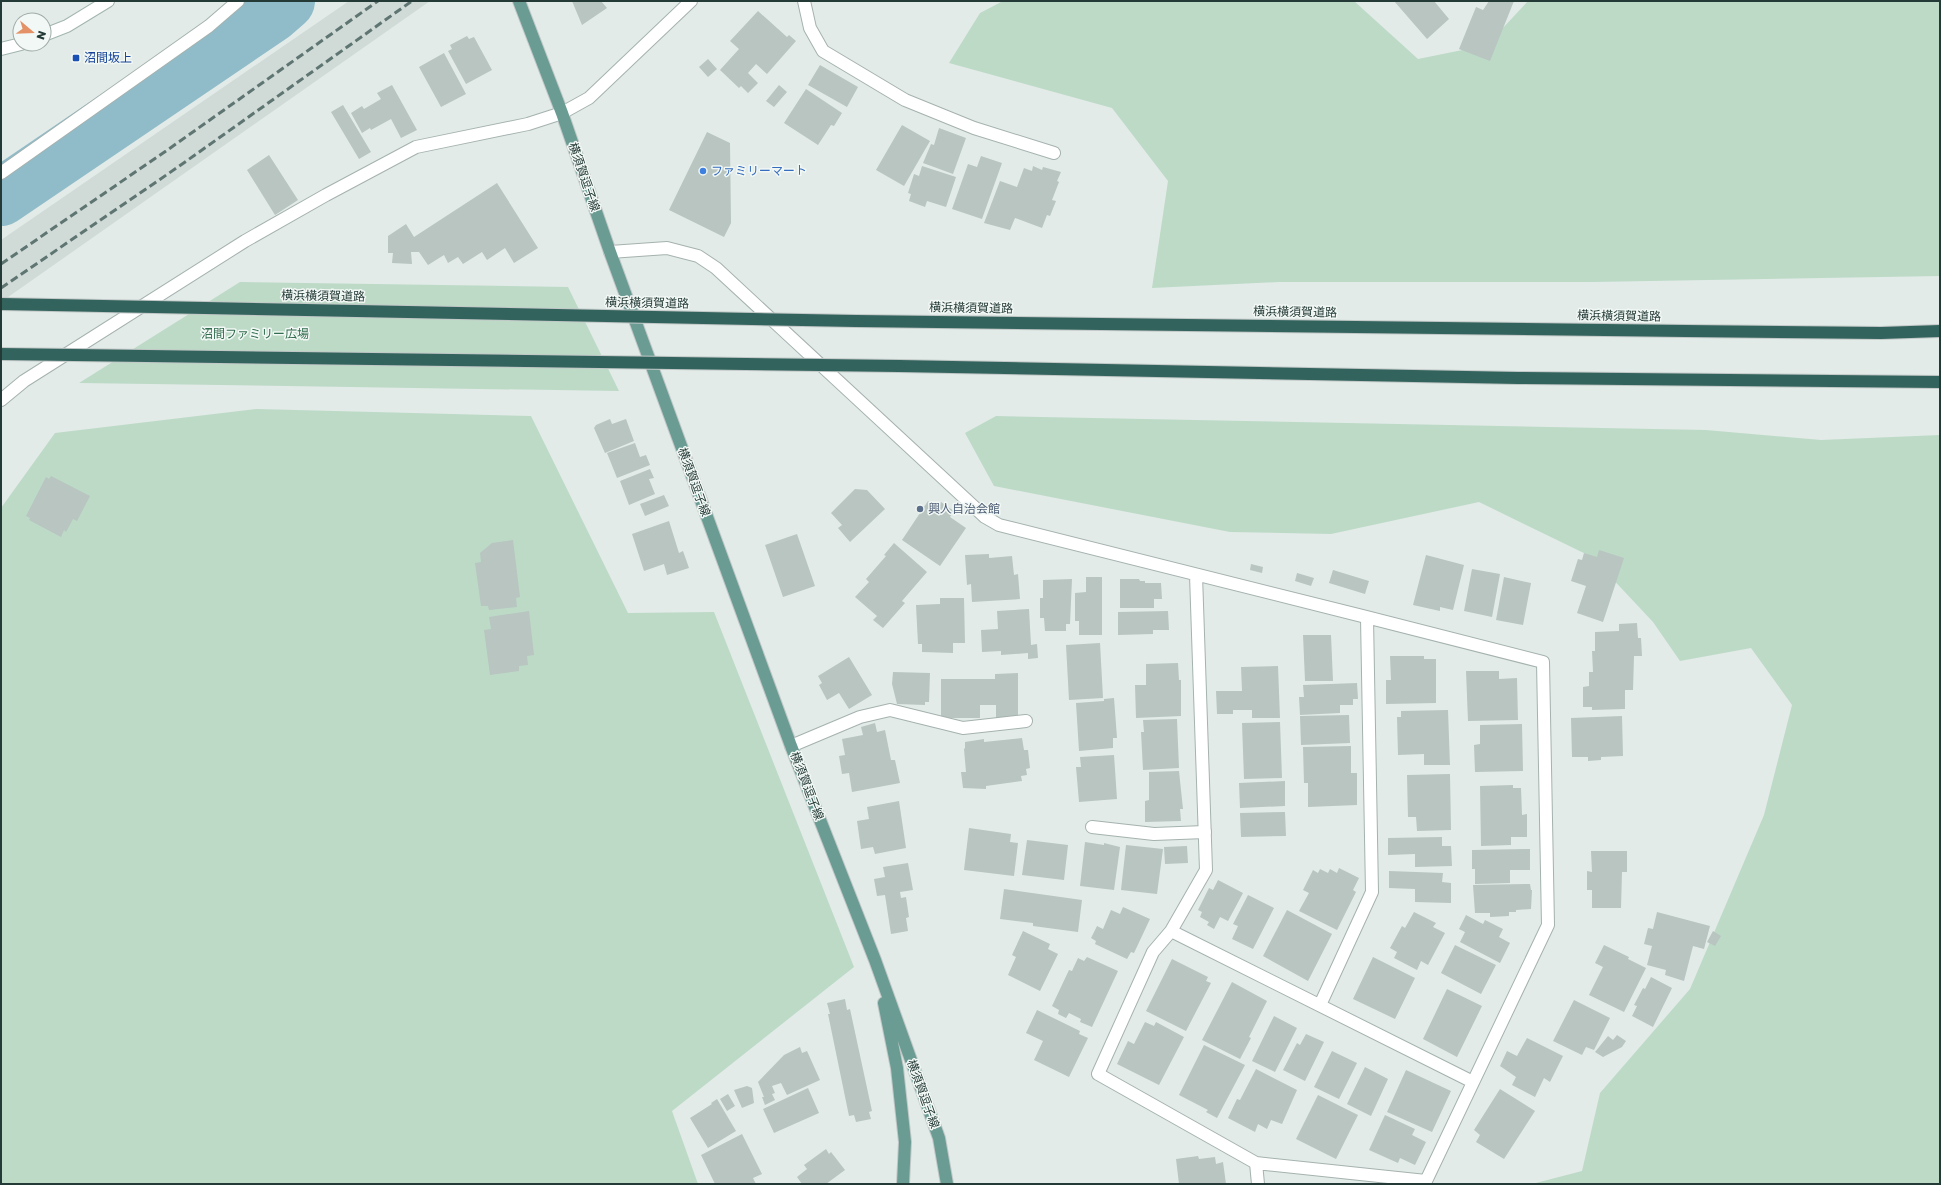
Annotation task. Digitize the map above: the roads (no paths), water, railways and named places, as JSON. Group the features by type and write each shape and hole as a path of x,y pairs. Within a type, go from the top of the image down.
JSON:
{"highway":[{"name":"横浜横須賀道路","path":"1,304 856,321 1881,333 1940,331"},
{"path":"1,354 898,366 1518,378 1940,382"}],"main road":[{"name":"横須賀逗子線","path":"519,1 562,113 610,252 791,746 875,960 939,1138 947,1184"},
{"name":"横須賀逗子線","path":"875,960 897,1068 905,1142 903,1184"}],"street":[{"path":"52,32 66,26 108,1"},
{"path":"1,172 209,26 238,1"},
{"path":"1,400 24,381 245,241 416,147 528,124 562,113 589,98 691,1"},
{"path":"804,1 810,28 823,51 905,100 974,128 1054,154"},
{"path":"1,49 12,46"},
{"path":"610,252 667,248 698,256 716,268 985,517 999,525 1543,662 1548,925 1426,1181 1256,1163 1098,1074 1153,952 1171,931 1206,870 1196,575"},
{"path":"1320,1004 1372,892 1367,618"},
{"path":"791,746 860,717 890,710 963,728 1026,721"},
{"path":"1092,827 1154,834 1205,832"},
{"path":"1171,931 1320,1004 1473,1082"},
{"path":"1256,1163 1258,1184"}],"waterway":[{"path":"1,197 271,14 286,1"}],"railway":[{"path":"1,264 166,151 378,1"},
{"path":"1,288 178,167 412,1"}],"place":[{"name":"沼間坂上","path":"76,58"},
{"name":"ファミリーマート","path":"703,171"},
{"name":"興人自治会館","path":"920,509"}],"park label":[{"name":"沼間ファミリー広場","path":"255,334"}]}
